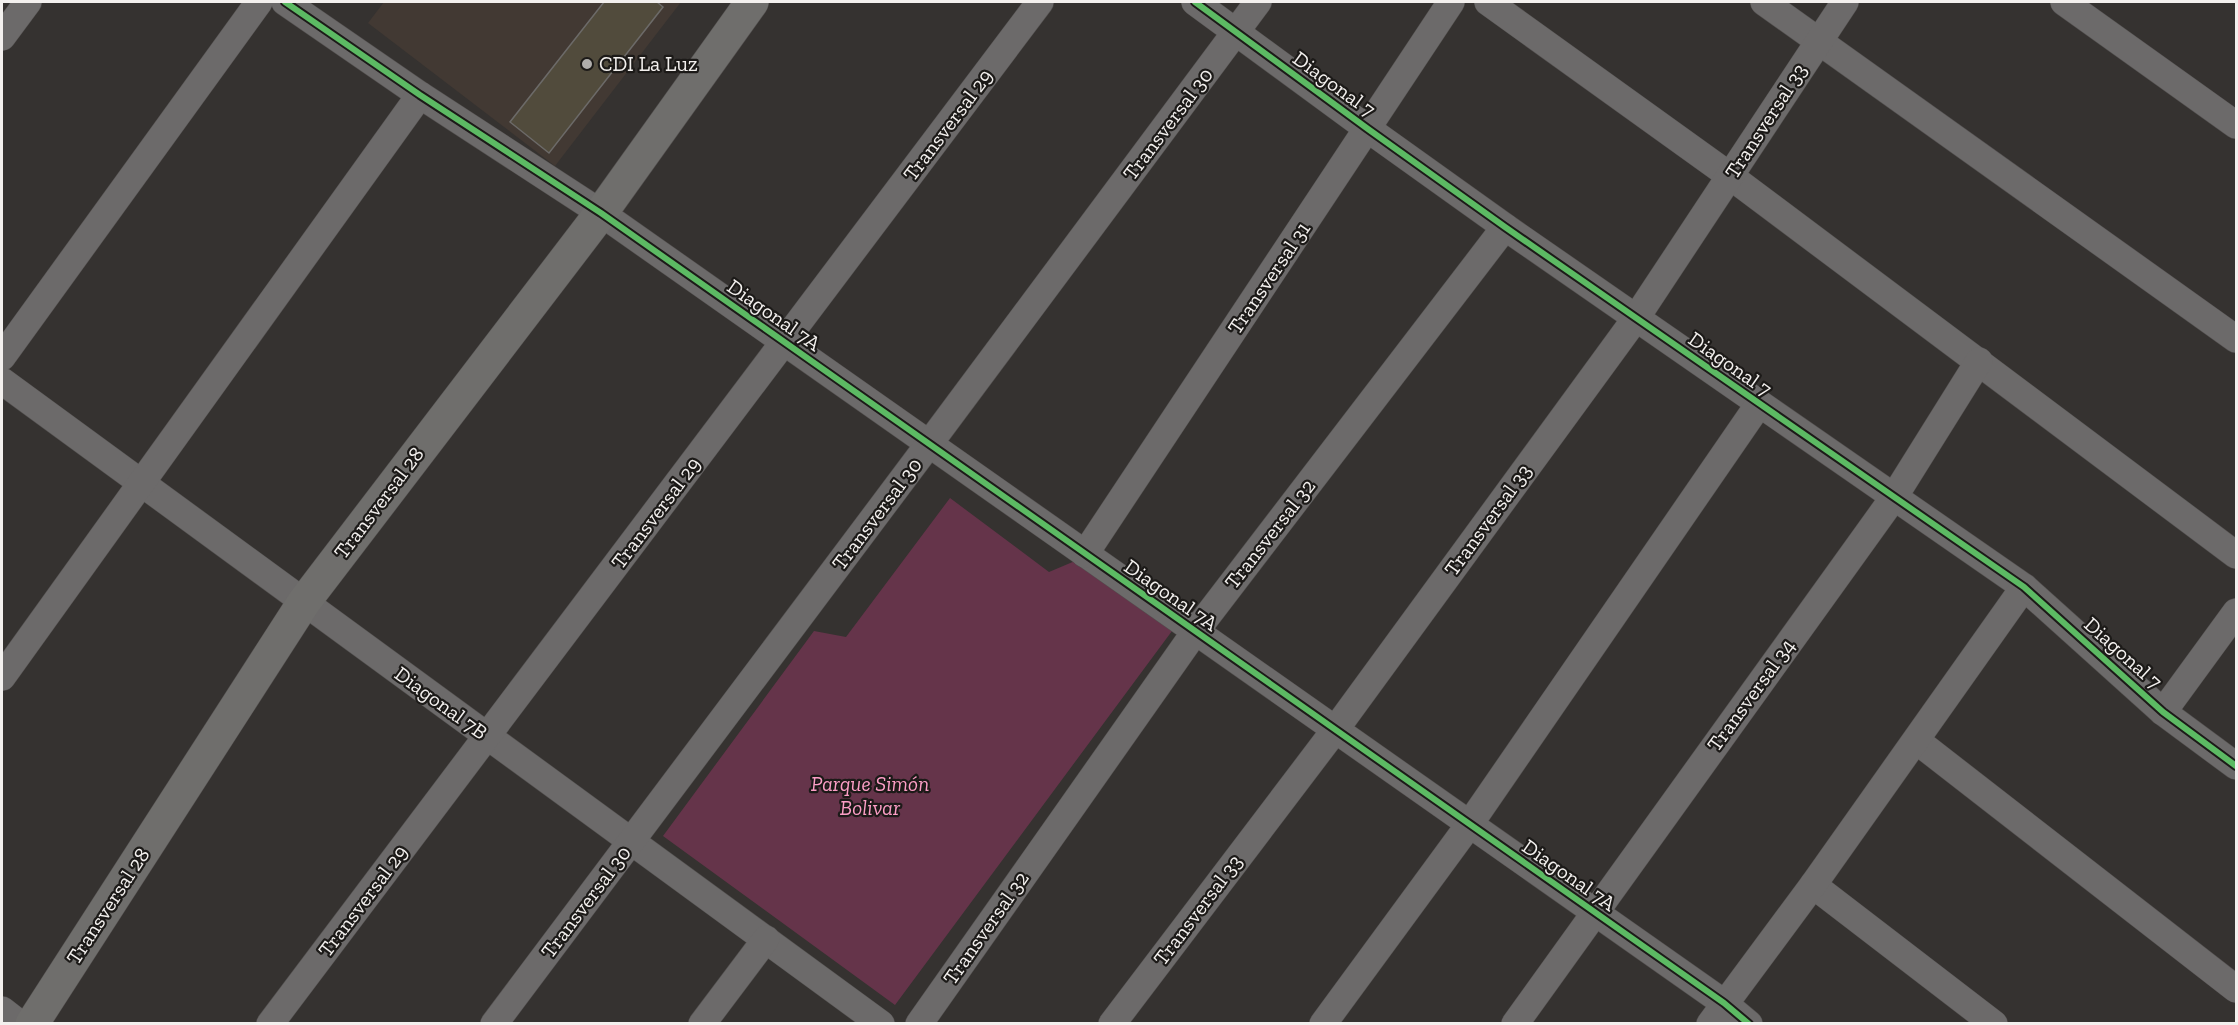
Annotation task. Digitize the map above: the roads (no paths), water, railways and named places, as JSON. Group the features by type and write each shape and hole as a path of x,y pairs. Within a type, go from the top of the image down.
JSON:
{"main road":[{"name":"Transversal 28","path":"32,1023 304,602 601,213 752,2"}],"street":[{"path":"2,37 28,2"},
{"path":"2,357 259,2"},
{"name":"Diagonal 7A","path":"285,2 420,96 601,213 1335,730 1594,913 1717,1013 1749,1023"},
{"name":"Transversal 29","path":"270,1023 488,737 1040,2"},
{"name":"Diagonal 7","path":"1195,2 1505,227 2024,587 2163,712 2236,766"},
{"name":"Transversal 30","path":"494,1023 1258,2"},
{"name":"Transversal 31","path":"1085,554 1451,2"},
{"path":"1488,2 1730,176 2236,555"},
{"path":"1764,2 2236,339"},
{"name":"Transversal 33","path":"1112,1023 1335,730 1636,318 1845,2"},
{"path":"2064,2 2236,125"},
{"path":"2,677 420,96"},
{"name":"Transversal 32","path":"919,1023 1195,632 1505,227"},
{"name":"Transversal 34","path":"1515,1023 1894,497 1979,361"},
{"name":"Diagonal 7B","path":"2,381 881,1023"},
{"path":"1323,1023 1469,825 1759,404"},
{"path":"1717,1013 1917,741 2024,587"},
{"path":"2163,712 2236,612"},
{"path":"1917,741 2236,989"},
{"path":"1813,885 1994,1023"},
{"path":"702,1023 766,939"},
{"path":"2,1010 20,1023"}],"place":[{"name":"CDI La Luz","path":"587,64"}],"park label":[{"name":"Parque Simón Bolivar","path":"870,796"}]}
